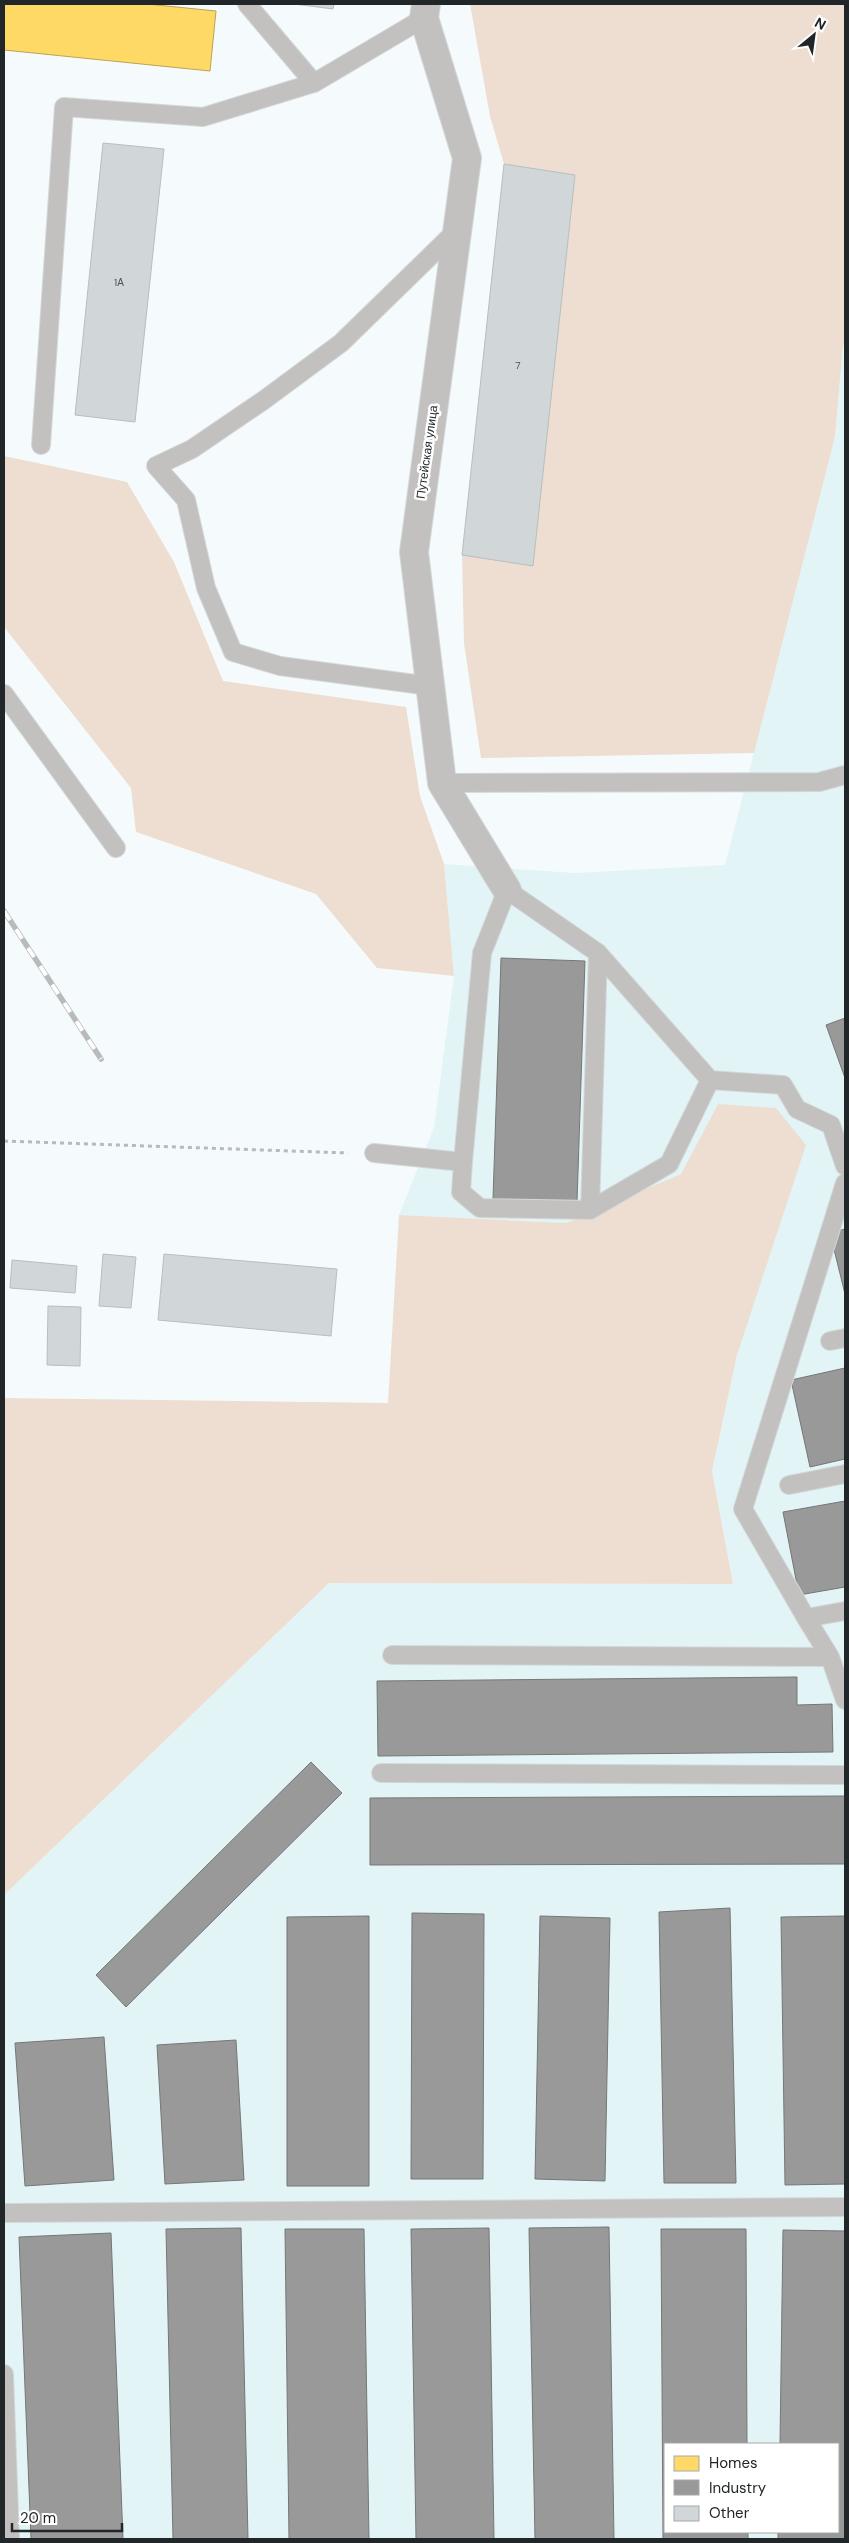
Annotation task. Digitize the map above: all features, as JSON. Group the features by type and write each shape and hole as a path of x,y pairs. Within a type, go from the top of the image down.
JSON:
{"street":[{"name":"Путейская улица","path":"426,11 467,158 414,552 442,783 506,890"}],"lane":[{"path":"247,4 314,83"},
{"path":"41,445 64,107 203,117 314,83 426,11"},
{"path":"430,686 280,666 233,652 206,588 186,500 156,466 200,443 264,400 341,343 457,230"},
{"path":"4,694 116,848"},
{"path":"442,783 819,782 845,775"},
{"path":"710,1080 669,1164 590,1210 480,1208 461,1192 482,953 506,890 598,953 710,1080 783,1086 797,1110 838,1124 845,1166"},
{"path":"590,1210 598,953"},
{"path":"374,1153 463,1162"},
{"path":"845,1183 743,1509 830,1657 845,1700"},
{"path":"789,1485 845,1474"},
{"path":"806,1618 845,1610"},
{"path":"392,1655 830,1657"},
{"path":"381,1774 845,1774"},
{"path":"4,2213 845,2207"},
{"path":"4,2374 10,2539"}],"path":[{"path":"4,1141 374,1153"}],"shaded area":[{"path":"470,4 845,4 845,344 843,345 835,437 754,753 481,758 464,643 462,555 533,565 575,175 504,164 490,116"},
{"path":"845,344 845,2539 4,2539 4,1895 329,1583 733,1584 712,1471 737,1355 718,1104 681,1174 566,1223 399,1215 434,1127 454,976 444,864 575,873 725,865 835,437 843,345"},
{"path":"4,456 127,482 174,562 223,681 406,707 420,796 444,864 454,976 377,968 316,894 136,832 131,788 4,627"},
{"path":"718,1104 776,1108 806,1145 737,1355 712,1471 733,1584 329,1583 4,1895 4,1398 388,1403 399,1215 566,1223 681,1174"}],"building: Homes":[{"path":"4,4 147,4 216,11 210,71 4,50"}],"building: Industry":[{"path":"501,958 585,961 577,1202 493,1199"},
{"path":"845,1018 845,1078 826,1025"},
{"path":"845,1229 845,1294 830,1233"},
{"path":"845,1368 845,1459 810,1467 791,1380"},
{"path":"845,1501 845,1587 799,1595 783,1512"},
{"path":"797,1677 797,1705 832,1704 833,1752 378,1756 377,1681"},
{"path":"311,1762 342,1793 126,2007 96,1975"},
{"path":"845,1796 845,1864 370,1865 370,1798"},
{"path":"730,1908 736,2183 664,2183 659,1912"},
{"path":"412,1913 484,1914 483,2179 411,2179"},
{"path":"369,1916 369,2186 287,2186 287,1917"},
{"path":"540,1916 610,1918 605,2181 535,2179"},
{"path":"845,1916 845,2184 785,2185 781,1917"},
{"path":"104,2037 114,2180 25,2186 15,2043"},
{"path":"236,2040 244,2180 165,2184 157,2045"},
{"path":"609,2227 614,2539 535,2539 529,2228"},
{"path":"241,2228 248,2539 173,2539 166,2229"},
{"path":"489,2228 494,2539 416,2539 411,2229"},
{"path":"285,2229 364,2229 369,2539 289,2539"},
{"path":"661,2229 746,2229 747,2443 664,2443 664,2533 748,2533 748,2539 663,2539"},
{"path":"783,2230 845,2231 845,2539 778,2539 778,2533 839,2533 839,2443 780,2443"},
{"path":"111,2233 123,2539 31,2539 19,2237"}],"building: Other":[{"path":"294,4 334,4 333,9"},
{"path":"103,143 164,149 135,422 75,415"},
{"path":"504,164 575,175 533,566 462,555"},
{"path":"103,1254 136,1257 131,1308 99,1306"},
{"path":"164,1254 337,1269 331,1336 158,1320"},
{"path":"12,1260 77,1266 75,1293 10,1288"},
{"path":"48,1306 81,1307 80,1366 47,1365"}],"railway":[{"path":"4,911 101,1059"}]}
